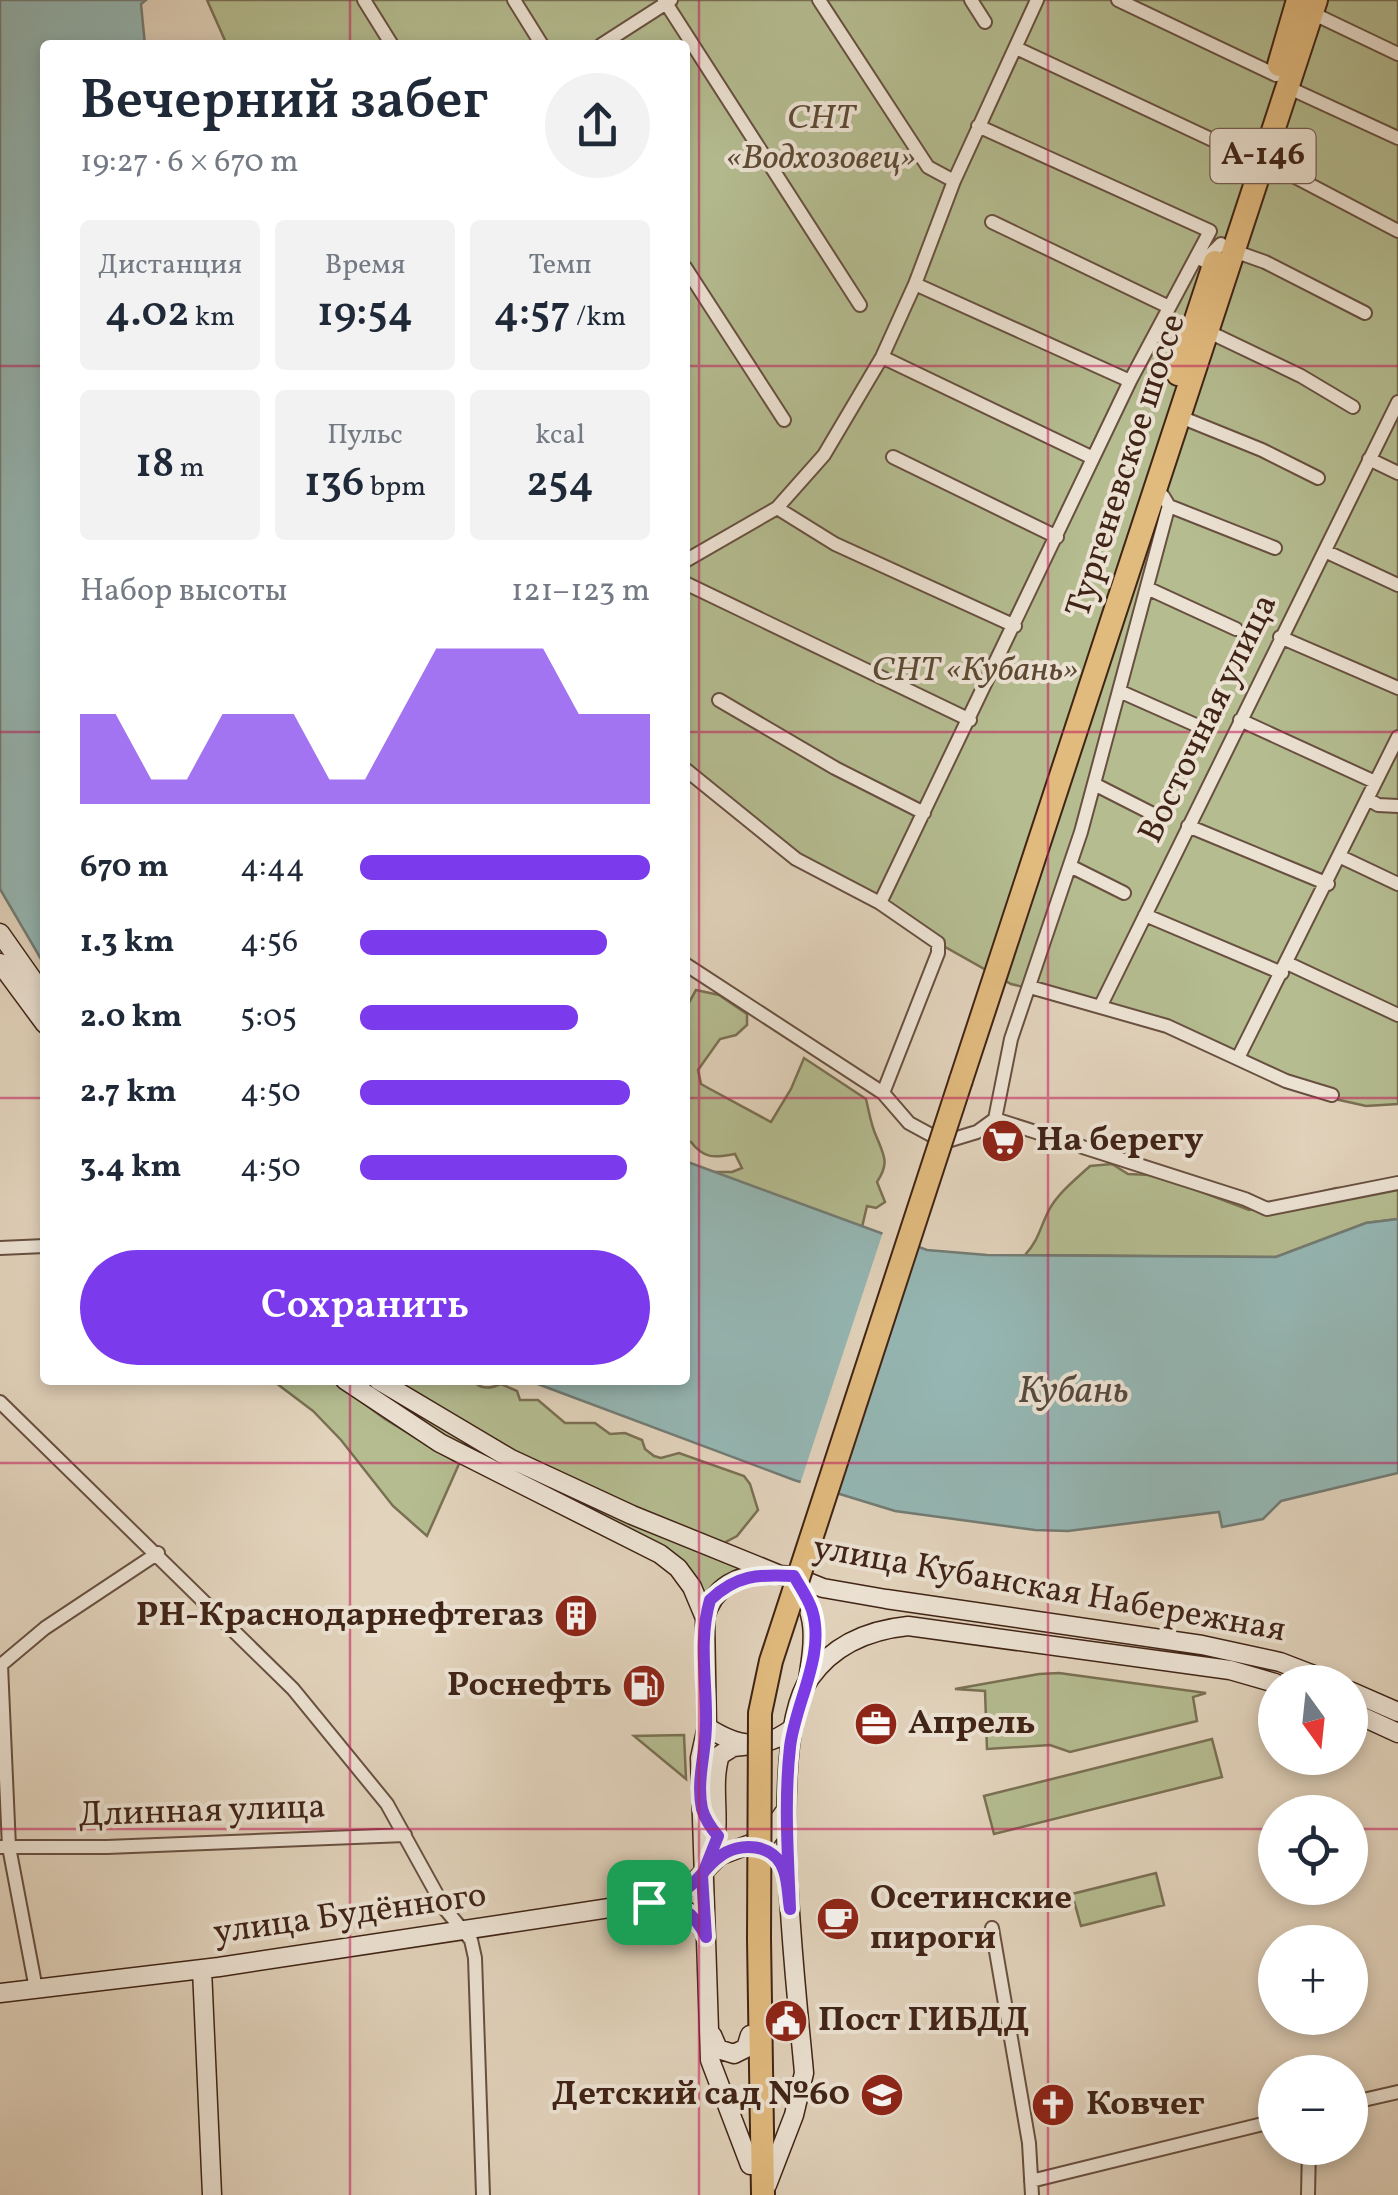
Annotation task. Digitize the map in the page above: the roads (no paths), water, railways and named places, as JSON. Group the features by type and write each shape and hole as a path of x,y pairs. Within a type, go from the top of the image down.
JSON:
{"highway":[{"name":"Тургеневское шоссе","path":"1158,486 1202,300 1309,4"},
{"name":"Тургеневское шоссе","path":"763,2195 760,1713 789,1599 1178,416 1210,332 1221,242"},
{"path":"752,2195 746,1975 759,1946"}],"main road":[{"path":"0,933 40,990"},
{"path":"0,964 40,1017"},
{"path":"353,1385 457,1452 660,1554 678,1568 692,1587 705,1618"},
{"name":"улица Кубанская Набережная","path":"386,1385 512,1459 632,1515 824,1588 1202,1645 1288,1665"},
{"path":"750,2164 714,2076 702,1876 700,1758 706,1728 705,1618 710,1600 725,1586 756,1574 787,1576 807,1600 814,1622 808,1680 794,1728 786,1810 802,2085 763,2195"},
{"name":"улица Кубанская Набережная","path":"808,1680 836,1652 857,1638 881,1629 908,1626 1230,1670 1258,1678"},
{"path":"1368,1698 1398,1712"},
{"path":"1368,1720 1398,1733"},
{"path":"706,1728 723,1738 752,1745"},
{"path":"702,1876 718,1836 720,1754 733,1747 771,1742 794,1728"},
{"name":"улица Будённого","path":"0,1993 202,1969 649,1902 679,1893 702,1876 719,1856 766,1838 786,1810"},
{"path":"703,1812 718,1836 768,1852 780,1861 790,1909"},
{"path":"649,1902 669,1902 680,1907 700,1924 706,1937"},
{"path":"202,1969 212,2195"},
{"path":"709,2028 718,2049 726,2054 743,2051 750,2035"},
{"path":"764,2090 774,2104 780,2105 793,2099 802,2085"}],"street":[{"path":"364,0 389,40"},
{"path":"514,0 539,40"},
{"path":"819,0 928,167 954,181"},
{"path":"971,0 985,22"},
{"path":"690,558 777,508 824,456 882,357 954,181 1037,0"},
{"path":"1118,0 1398,138"},
{"path":"608,40 667,1 860,305"},
{"path":"1309,4 1398,54"},
{"path":"1016,48 1255,158 1398,231"},
{"path":"978,126 1364,312"},
{"path":"992,222 1169,307"},
{"path":"880,903 1130,381 1184,280 1221,242"},
{"path":"690,275 784,420"},
{"path":"1184,280 1202,300"},
{"path":"915,284 1130,381"},
{"path":"1210,332 1301,376 1353,407"},
{"path":"882,357 1093,458"},
{"name":"Восточная улица","path":"1101,1005 1398,402"},
{"path":"1178,416 1318,478"},
{"path":"893,457 1057,537"},
{"path":"1369,459 1398,473"},
{"path":"690,967 883,1093 909,1123 944,1142 977,1132 994,1118 1011,1039 1094,784 1147,588 1158,486 1275,548"},
{"path":"777,508 835,544 1015,626"},
{"path":"1327,552 1398,584"},
{"path":"690,585 970,720"},
{"path":"1147,588 1236,630"},
{"path":"1280,637 1398,688"},
{"path":"1119,692 1198,726"},
{"path":"718,700 835,768 924,813"},
{"path":"1240,720 1375,782"},
{"path":"1240,1054 1398,737"},
{"path":"690,774 796,859 880,903 938,942 938,953 883,1093"},
{"path":"1094,784 1151,813"},
{"path":"1368,799 1398,806"},
{"path":"1188,826 1328,884"},
{"path":"1341,857 1398,884"},
{"path":"1070,866 1124,893"},
{"path":"1145,916 1398,1015"},
{"path":"1030,987 1168,1026 1240,1054 1286,1081 1332,1095"},
{"path":"994,1118 1245,1198 1267,1209 1398,1183"},
{"path":"0,1248 40,1246"},
{"path":"0,1402 293,1689 386,1804 445,1909 470,1940 475,1958 483,2195"},
{"path":"36,1989 5,1847 1,1665 46,1628 158,1553"},
{"name":"Длинная улица","path":"5,1847 107,1847 405,1835"},
{"path":"992,1928 1029,2143 1032,2188 1258,2126"},
{"path":"1368,2100 1398,2092"},
{"path":"1308,2195 1309,2165"}],"water":[{"path":"0,0 146,0 141,4 145,40 40,40 40,957 0,889"},
{"name":"Кубань","path":"690,1163 927,1250 987,1255 1276,1257 1366,1223 1398,1219 1398,1473 1281,1501 1263,1519 1222,1527 1219,1512 1068,1531 895,1511 794,1480 540,1385 690,1385"}],"place":[{"name":"На берегу","path":"1003,1141"},
{"name":"РН-Краснодарнефтегаз","path":"576,1616"},
{"name":"Роснефть","path":"644,1686"},
{"name":"Апрель","path":"876,1724"},
{"name":"Осетинские пироги","path":"838,1919"},
{"name":"Пост ГИБДД","path":"786,2021"},
{"name":"Детский сад №60","path":"882,2095"},
{"name":"Ковчег","path":"1053,2105"}],"park label":[{"name":"СНТ «Водхозовец»","path":"821,139"},
{"name":"СНТ «Кубань»","path":"975,671"}]}
